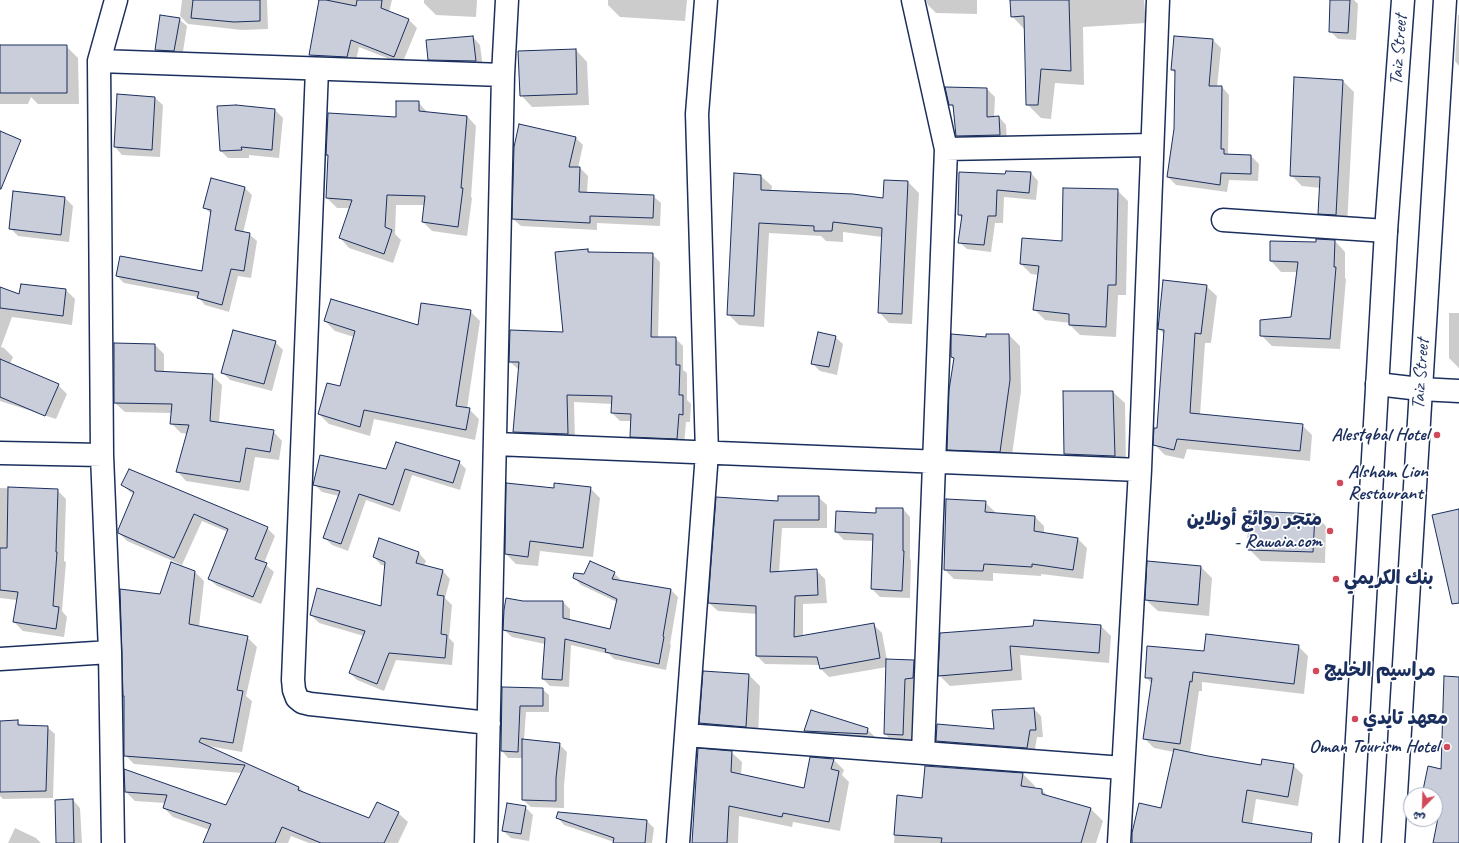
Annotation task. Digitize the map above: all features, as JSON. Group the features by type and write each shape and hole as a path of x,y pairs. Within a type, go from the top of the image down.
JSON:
{"main road":[{"path":"113,843 110,652 102,454 99,61 116,0"},
{"path":"486,843 503,75 507,0"},
{"path":"678,843 707,453 697,114 706,0"},
{"path":"913,0 946,149 923,753"},
{"path":"1119,843 1140,470 1158,0"},
{"name":"Taiz Street","path":"1351,843 1386,231 1403,0"},
{"name":"Taiz Street","path":"1393,843 1445,0"},
{"path":"99,61 503,75"},
{"path":"317,69 293,680 294,690 297,698 302,702 310,704 489,723"},
{"path":"946,149 1152,145"},
{"path":"1224,220 1386,231"},
{"path":"1377,384 1459,392"},
{"path":"495,444 1140,470"},
{"path":"0,453 102,454"},
{"path":"0,659 110,652"},
{"path":"686,735 1123,768"}],"building":[{"path":"193,0 260,0 260,21 234,22 191,18"},
{"path":"319,0 356,6 357,0 382,0 381,8 409,19 394,57 351,40 347,57 309,55"},
{"path":"1010,0 1069,0 1071,71 1041,69 1038,105 1026,105 1024,16 1011,17"},
{"path":"1330,0 1350,0 1348,33 1329,32"},
{"path":"160,15 180,18 174,51 155,50"},
{"path":"473,36 476,61 428,60 426,40"},
{"path":"1174,36 1213,39 1209,86 1222,86 1221,149 1224,149 1224,154 1251,155 1251,174 1221,173 1220,185 1167,177 1174,129 1175,70 1171,70"},
{"path":"0,45 67,45 67,93 0,93"},
{"path":"576,49 577,94 520,96 518,51"},
{"path":"1294,77 1343,80 1336,215 1318,214 1320,177 1290,176"},
{"path":"945,87 987,88 987,117 999,116 1000,135 956,136 953,105 949,105"},
{"path":"117,94 155,97 152,150 114,147"},
{"path":"396,101 419,101 419,111 467,116 461,188 463,188 458,227 422,222 425,196 387,195 385,227 392,230 384,254 339,238 352,200 326,198 328,113 396,117"},
{"path":"236,105 275,109 272,150 241,147 242,150 220,151 217,106"},
{"path":"519,124 576,137 569,167 580,167 579,192 654,195 653,218 590,216 590,223 512,219 514,147"},
{"path":"0,131 21,140 1,189 0,189"},
{"path":"1006,171 1031,172 1029,193 997,190 996,216 988,216 984,245 958,243 962,215 958,215 959,172 1005,174"},
{"path":"734,173 761,175 761,190 853,194 883,198 884,180 908,181 902,314 878,313 882,228 833,222 832,231 814,231 814,226 759,223 754,316 727,315"},
{"path":"211,178 245,187 235,230 250,233 244,271 231,269 222,305 197,298 199,292 116,276 120,256 202,271 211,210 203,208"},
{"path":"1063,188 1118,189 1116,285 1108,285 1106,327 1069,325 1069,314 1033,310 1039,266 1020,264 1022,238 1062,241"},
{"path":"13,191 65,197 61,235 9,229"},
{"path":"1316,239 1335,240 1334,267 1336,267 1330,339 1260,336 1260,320 1291,317 1298,262 1270,261 1270,241 1316,242"},
{"path":"588,249 588,252 653,253 651,337 676,337 676,365 680,365 679,395 683,395 683,415 679,414 677,439 630,437 631,414 611,413 612,396 567,395 568,434 513,432 519,362 509,362 510,330 563,332 555,252"},
{"path":"1163,280 1207,285 1201,334 1195,333 1190,413 1303,424 1300,451 1177,439 1174,450 1153,445 1154,428 1157,428 1164,330 1158,329"},
{"path":"21,284 66,289 63,316 0,308 0,287 19,294"},
{"path":"331,299 418,325 421,303 471,310 456,406 470,408 466,430 364,410 360,427 318,414 327,383 340,386 355,331 324,321"},
{"path":"233,330 276,341 264,384 221,373"},
{"path":"818,332 836,336 829,367 811,364"},
{"path":"951,334 986,337 986,334 1009,334 1010,380 1000,452 947,450 949,390 954,358 951,357"},
{"path":"114,343 155,344 155,371 213,374 210,421 274,430 270,452 246,448 240,482 176,472 189,425 170,424 172,404 114,403"},
{"path":"0,359 59,384 45,416 0,397"},
{"path":"1063,391 1113,391 1115,456 1064,454"},
{"path":"396,442 460,461 453,483 405,469 393,505 359,494 341,544 323,538 340,491 313,485 320,455 386,469"},
{"path":"129,469 268,527 255,559 267,563 253,597 208,579 228,529 194,514 174,558 118,533 134,492 121,485"},
{"path":"506,483 554,488 554,483 591,487 583,548 530,541 528,557 505,554"},
{"path":"8,487 58,489 57,552 53,606 59,607 56,629 13,622 18,592 0,590 0,548 7,548"},
{"path":"778,496 819,496 819,520 774,520 770,572 817,569 818,595 795,596 794,637 874,623 880,658 820,669 817,657 756,656 756,606 708,603 716,497 778,501"},
{"path":"946,499 986,501 985,512 1035,516 1034,531 1078,538 1073,570 1032,564 1032,567 984,564 983,571 944,570"},
{"path":"876,508 903,508 904,551 902,591 871,589 873,534 835,532 836,511 876,513"},
{"path":"1459,509 1459,603 1452,604 1432,515"},
{"path":"1249,511 1315,514 1313,552 1248,550"},
{"path":"379,538 419,552 416,563 443,570 437,595 444,596 441,634 447,635 445,658 389,653 377,684 349,673 365,631 310,615 317,588 381,606 385,562 373,557"},
{"path":"590,561 615,572 612,579 671,589 659,664 605,652 606,649 565,639 562,680 542,679 545,638 503,630 506,598 523,601 563,601 563,618 610,629 617,599 573,578 574,573 584,574"},
{"path":"1147,561 1201,566 1198,605 1145,600"},
{"path":"171,562 195,571 189,624 248,636 237,690 243,691 233,743 201,738 199,742 299,787 298,790 369,818 377,802 399,812 384,843 321,843 282,827 275,843 203,843 211,824 163,808 167,795 125,792 124,769 226,805 245,765 124,756 124,696 120,589 160,594"},
{"path":"1034,620 1101,625 1099,653 1010,646 1012,670 938,676 940,633 1033,626"},
{"path":"1206,634 1299,645 1294,684 1193,672 1192,682 1190,681 1180,744 1143,739 1152,678 1145,678 1147,646 1204,651"},
{"path":"886,659 914,660 913,678 905,679 903,735 884,734"},
{"path":"703,671 749,674 746,727 699,723"},
{"path":"1444,676 1459,677 1459,843 1433,843 1436,827 1443,827 1443,787 1424,787 1428,766 1441,769"},
{"path":"502,687 543,688 543,706 520,706 518,752 501,751"},
{"path":"1034,708 1036,730 1030,730 1027,748 936,741 937,724 994,729 992,710"},
{"path":"811,710 868,728 867,734 804,731"},
{"path":"18,720 18,725 48,726 46,791 0,792 0,721"},
{"path":"522,739 560,743 556,778 556,801 522,800"},
{"path":"698,748 732,751 731,772 804,788 810,757 834,759 831,769 839,771 829,822 783,813 782,817 729,806 727,843 692,843"},
{"path":"1174,749 1261,765 1262,759 1294,764 1288,797 1247,790 1242,822 1312,833 1311,843 1132,843 1132,833 1139,803 1161,808"},
{"path":"925,766 1023,773 1021,786 1042,789 1042,794 1091,808 1081,843 941,843 942,838 894,835 897,795 922,798"},
{"path":"73,799 74,843 56,843 55,800"},
{"path":"507,803 526,806 521,834 502,831"},
{"path":"558,812 647,820 645,843 613,843 614,838 556,818"}],"place":[{"name":"Alestqbal Hotel","path":"1437,435"},
{"name":"Alsham Lion Restaurant","path":"1340,483"},
{"name":"متجر روائع أونلاين - Rawaia.com","path":"1330,531"},
{"name":"بنك الكريمي","path":"1336,579"},
{"name":"مراسيم الخليج","path":"1316,671"},
{"name":"معهد تايدي","path":"1355,719"},
{"name":"Oman Tourism Hotel","path":"1447,747"}]}
